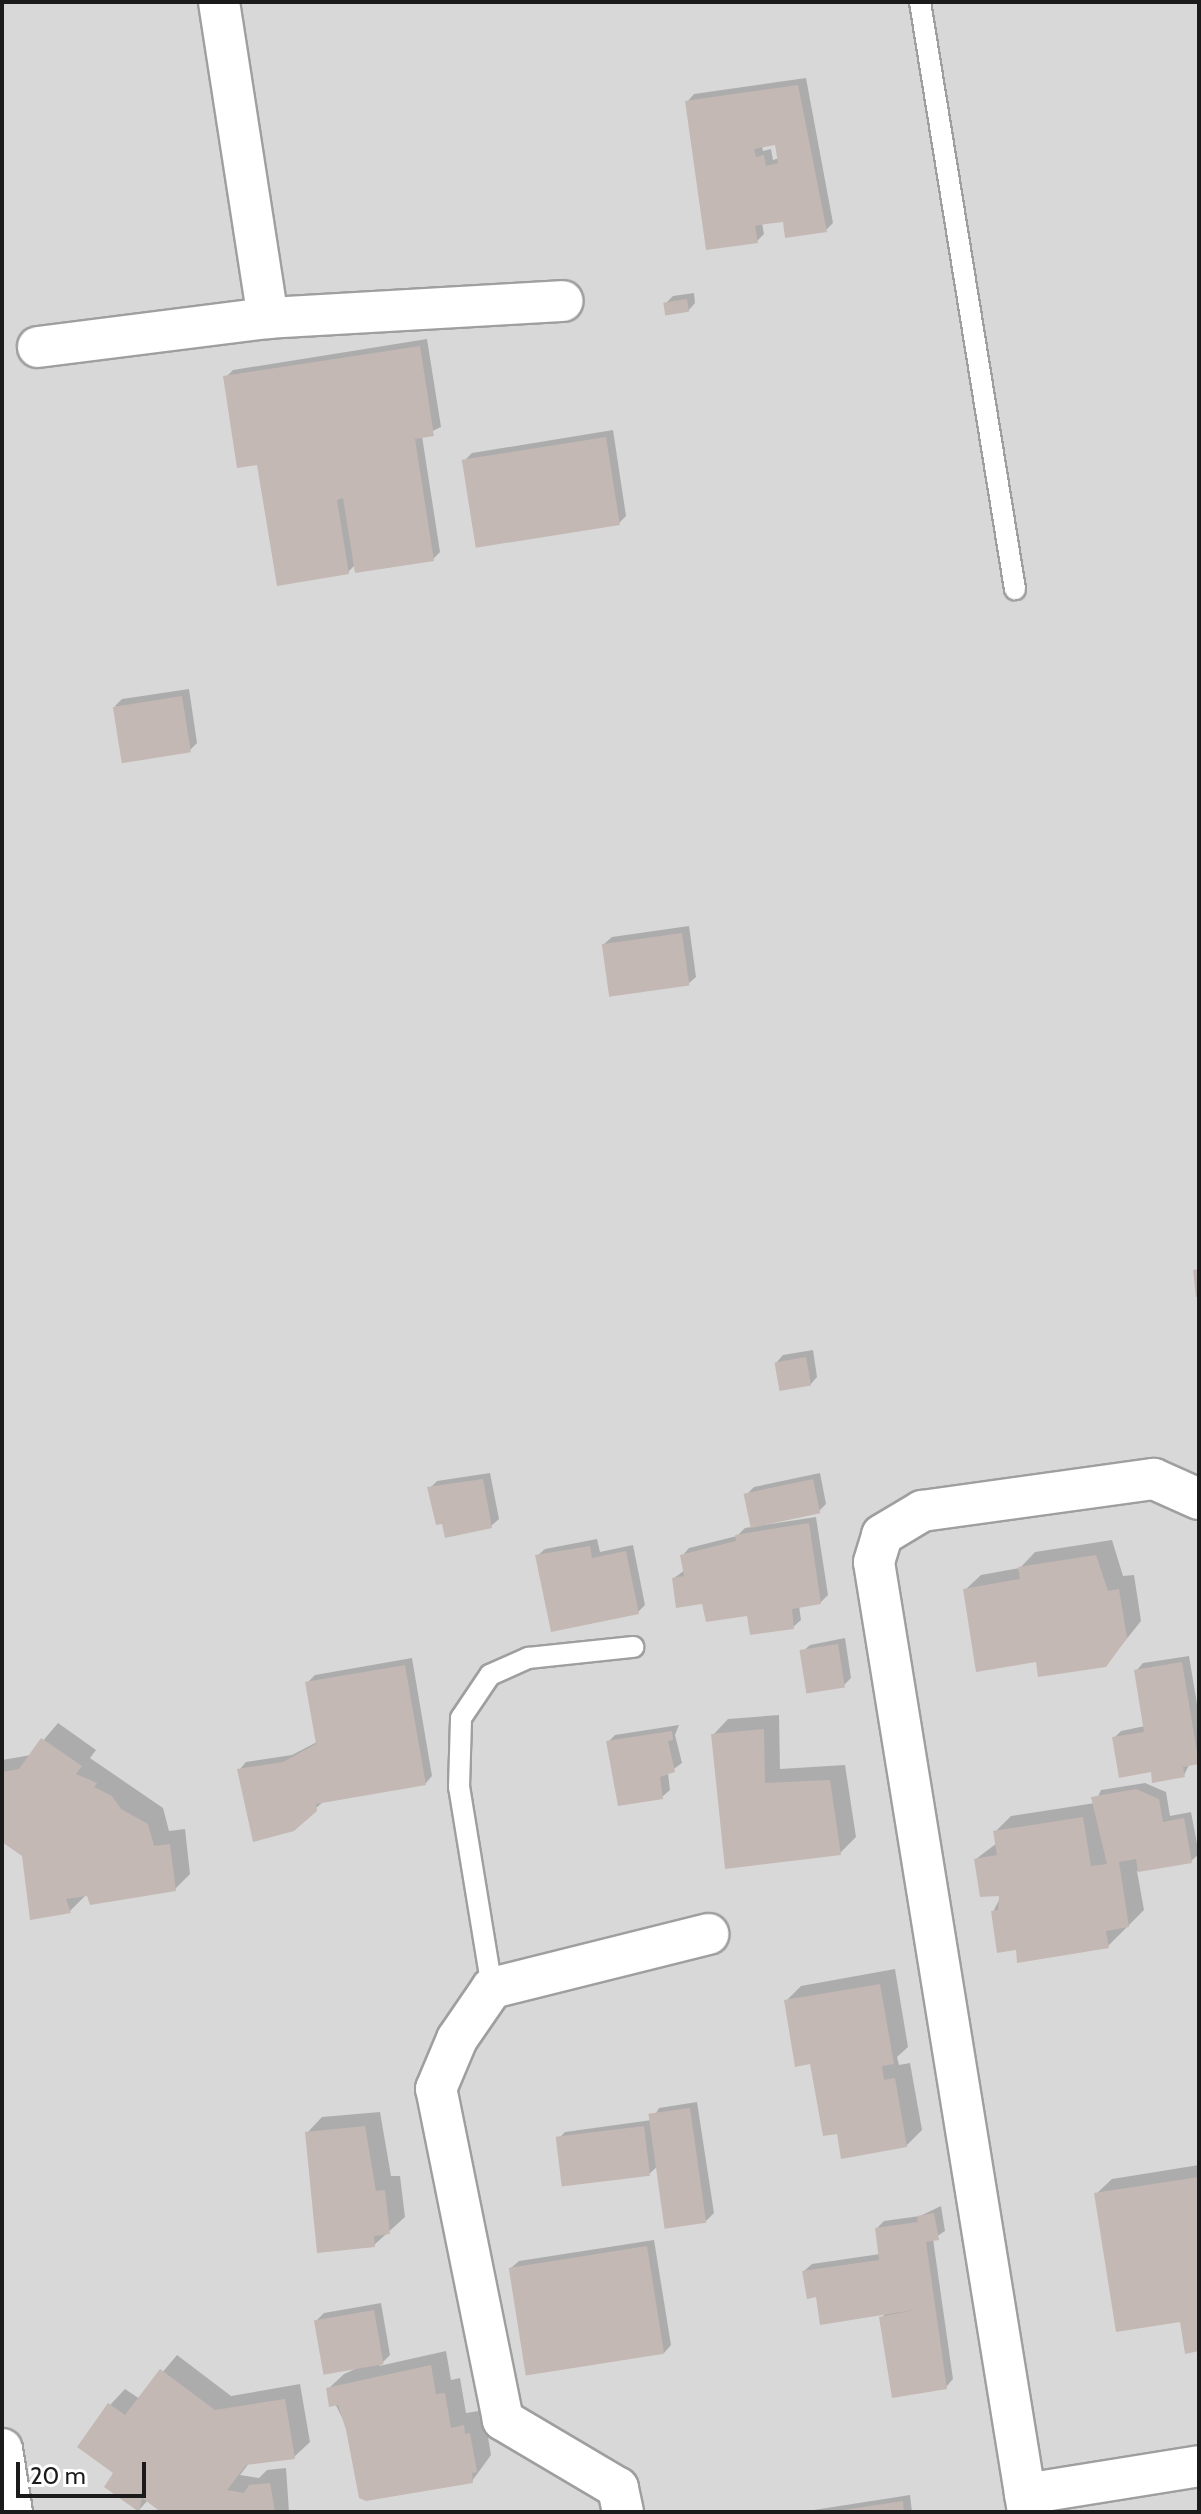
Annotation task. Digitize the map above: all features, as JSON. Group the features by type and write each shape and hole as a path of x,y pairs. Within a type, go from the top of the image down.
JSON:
{"street":[{"path":"219,2 268,318"},
{"path":"38,347 268,318 563,301"},
{"path":"1199,1499 1154,1479 922,1511 882,1535 874,1562 1026,2503 1199,2466"},
{"path":"623,2512 618,2488 503,2420 436,2089 457,2039 492,1988 708,1934"},
{"path":"2,2449 12,2512"}],"lane":[{"path":"920,2 1015,589"},
{"path":"492,1988 459,1787 461,1718 490,1675 528,1658 633,1647"}],"shaded area":[{"path":"2,2 1199,2 1199,2512 2,2512"}],"building":[{"path":"798,85 827,232 785,238 783,222 766,224 755,226 758,243 706,250 685,101","holes":["775,145 778,163 766,166 764,155 756,157 754,149"]},
{"path":"687,299 689,312 665,316 663,303"},
{"path":"420,346 434,436 415,439 434,561 355,573 343,498 337,500 349,574 277,586 257,465 237,468 223,376"},
{"path":"606,437 620,525 476,548 462,460"},
{"path":"182,696 191,752 122,763 113,707"},
{"path":"682,933 689,985 609,997 602,944"},
{"path":"1199,1269 1199,1297 1196,1297 1193,1270"},
{"path":"806,1357 811,1386 780,1391 774,1363"},
{"path":"483,1479 492,1528 445,1538 442,1524 436,1525 427,1487"},
{"path":"813,1479 820,1513 751,1528 744,1494"},
{"path":"809,1523 821,1604 792,1609 794,1629 750,1635 747,1616 706,1622 702,1604 676,1608 672,1578 684,1576 680,1555 736,1541 735,1535"},
{"path":"590,1546 592,1558 626,1551 639,1614 551,1632 535,1555"},
{"path":"1096,1555 1108,1591 1119,1589 1127,1638 1106,1667 1038,1677 1036,1662 976,1672 963,1589 1020,1579 1018,1567"},
{"path":"838,1644 845,1687 806,1694 799,1650"},
{"path":"1182,1662 1199,1764 1183,1767 1185,1777 1152,1783 1151,1772 1119,1778 1112,1737 1144,1732 1134,1670"},
{"path":"405,1665 426,1785 316,1804 317,1811 294,1831 253,1842 237,1769 283,1762 316,1744 305,1682"},
{"path":"764,1729 765,1783 830,1780 841,1855 725,1869 711,1734"},
{"path":"672,1731 673,1740 668,1741 675,1772 660,1777 663,1799 618,1806 606,1741"},
{"path":"41,1738 82,1766 76,1774 97,1783 94,1787 112,1796 121,1809 148,1824 154,1846 170,1844 176,1891 90,1905 87,1896 66,1899 71,1913 30,1920 22,1856 2,1842 2,1772 19,1769"},
{"path":"1136,1789 1159,1799 1163,1822 1184,1818 1192,1863 1138,1872 1136,1859 1119,1862 1129,1927 1106,1931 1109,1948 1017,1963 1016,1950 997,1953 991,1911 998,1910 999,1896 980,1897 974,1859 997,1855 993,1831 1083,1817 1091,1866 1107,1864 1091,1797"},
{"path":"880,1984 894,2064 882,2066 884,2080 895,2078 907,2147 841,2159 837,2134 823,2136 810,2064 795,2067 784,2000"},
{"path":"690,2108 706,2223 665,2229 648,2114"},
{"path":"365,2126 376,2191 385,2190 390,2234 374,2236 375,2247 317,2253 305,2132"},
{"path":"644,2126 650,2176 562,2186 556,2137"},
{"path":"1199,2177 1199,2351 1185,2354 1180,2322 1116,2332 1094,2193"},
{"path":"934,2213 939,2240 926,2242 947,2389 892,2398 879,2317 920,2309 820,2325 816,2297 807,2299 802,2271 879,2260 875,2228 918,2222 917,2216"},
{"path":"647,2246 664,2354 526,2376 509,2268"},
{"path":"374,2310 384,2364 323,2375 314,2321"},
{"path":"431,2365 436,2394 445,2393 451,2428 464,2425 465,2434 470,2433 477,2472 472,2473 473,2483 366,2501 359,2498 346,2430 338,2405 329,2407 326,2388"},
{"path":"160,2369 215,2410 285,2399 295,2459 246,2465 227,2490 244,2493 249,2485 270,2483 275,2512 161,2512 142,2498 139,2512 104,2487 113,2473 77,2447 108,2403 125,2415"},
{"path":"903,2501 904,2512 844,2512 844,2510"}]}
